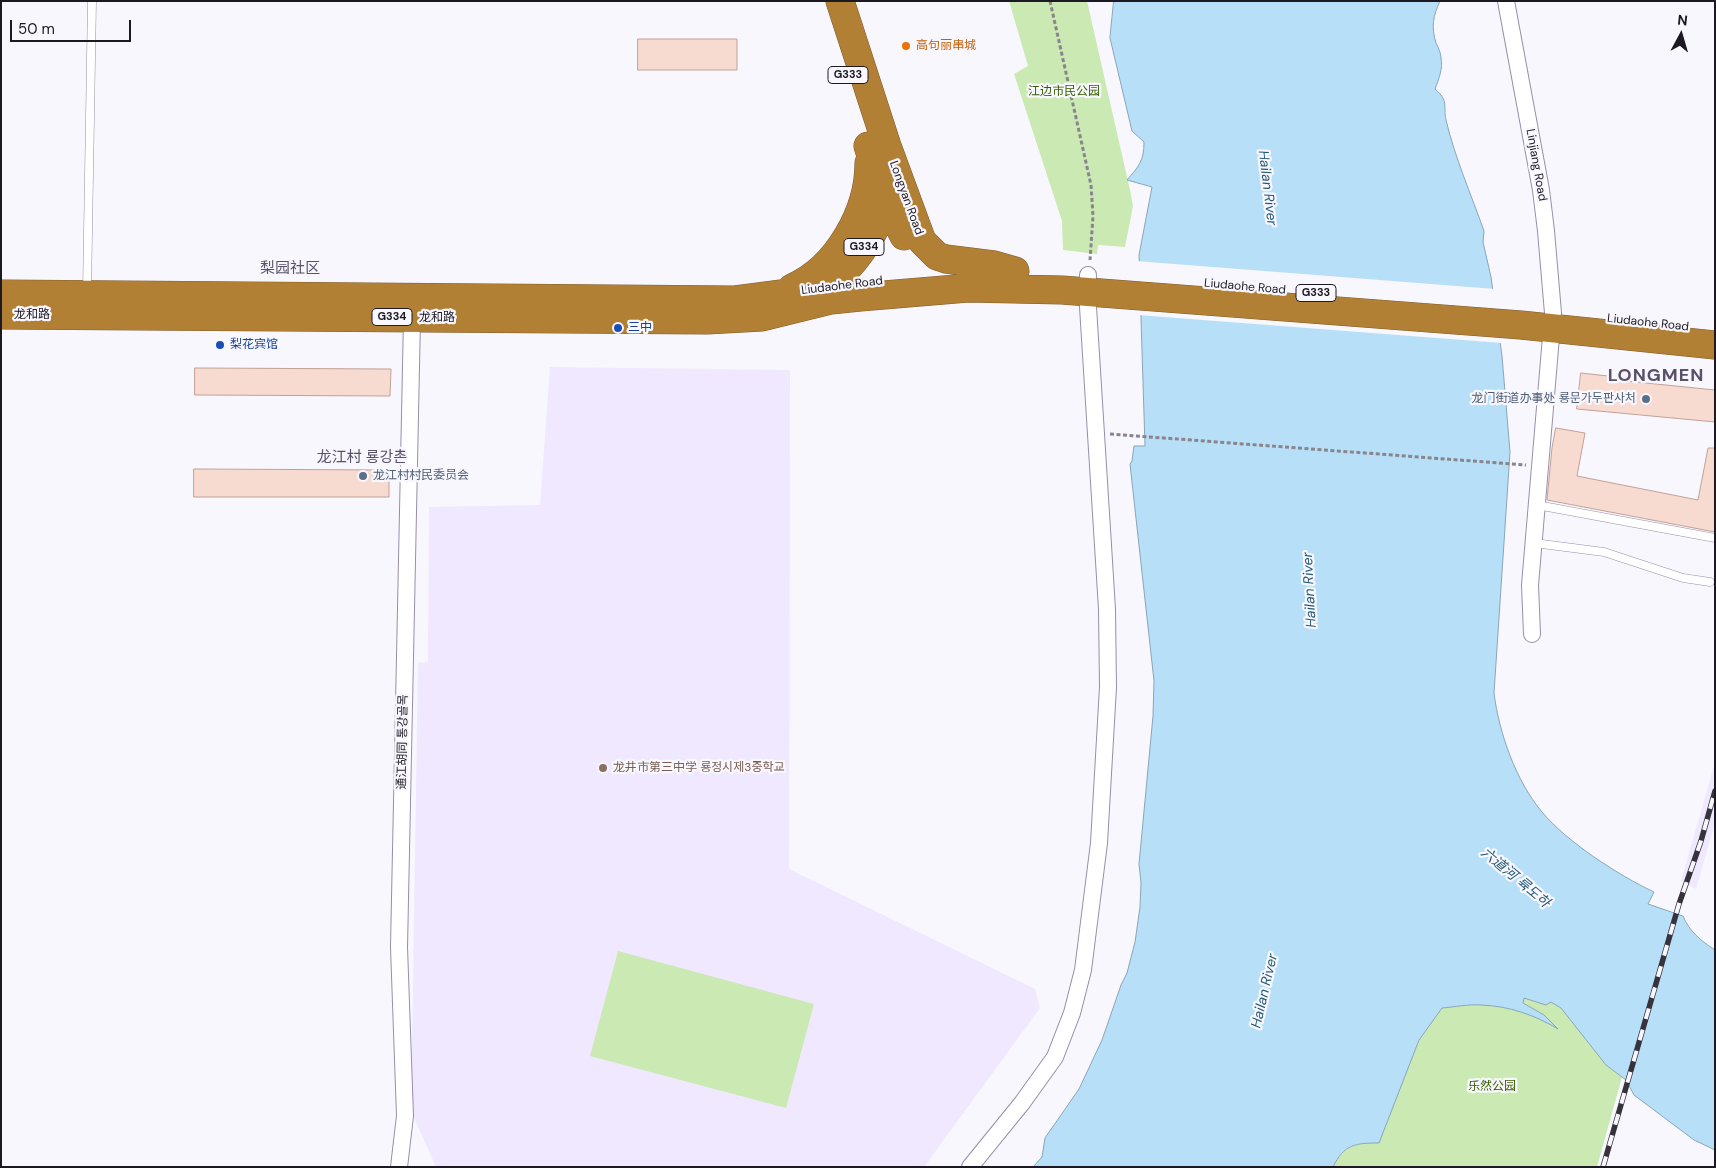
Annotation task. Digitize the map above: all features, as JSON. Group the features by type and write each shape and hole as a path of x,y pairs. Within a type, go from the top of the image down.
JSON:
{"highway":[{"name":"Longyan Road","path":"779,304 827,288 860,254 876,224 885,200 888,166 860,114 824,1"},
{"name":"Longyan Road","path":"840,1 878,147 922,241 937,256 994,265 1014,271"},
{"name":"Longyan Road","path":"779,304 795,287 810,278 830,259 848,236 862,207 878,147"},
{"name":"Longyan Road","path":"885,200 915,255 924,265 937,276 968,288"},
{"name":"Liudaohe Road","path":"827,288 937,276 993,275 1014,271 1098,284 1522,317 1715,344"},
{"name":"Liudaohe Road","path":"779,304 968,288 1098,284"},
{"name":"龙和路","path":"1,294 86,305 412,318 746,319 779,304"},
{"name":"龙和路","path":"1,315 86,305 726,300 753,298 779,304"},
{"name":"Liudaohe Road","path":"1553,321 1715,329"}],"street":[{"name":"Linjiang Road","path":"1506,1 1541,190 1553,321 1530,585 1532,634"},
{"path":"970,1167 1022,1103 1055,1057 1072,1013 1083,970 1099,843 1108,686 1107,609 1095,434 1098,284"},
{"name":"通江胡同 통강골목","path":"399,1167 405,1116 399,946 412,318"}],"lane":[{"path":"86,305 92,1"},
{"path":"1537,505 1715,538"},
{"path":"1534,543 1604,552 1683,578 1710,582"}],"path":[{"path":"1050,1 1092,192 1098,284"},
{"path":"1095,434 1512,464"}],"shaded area":[{"name":"龙井市第三中学 룡정시제3중학교","path":"550,367 790,370 789,869 1035,989 1040,1008 924,1167 436,1167 411,1111 418,663 428,662 429,507 540,505"},
{"path":"1715,762 1715,823 1696,889 1681,881"}],"green space":[{"name":"江边市民公园","path":"1009,1 1087,1 1133,206 1125,247 1098,245 1097,254 1063,250 1062,221 1014,74 1028,66"},
{"path":"618,951 814,1004 786,1108 590,1056"},
{"name":"乐然公园","path":"1524,998 1536,1002 1551,1002 1561,1008 1606,1065 1622,1077 1597,1167 1333,1167 1337,1159 1352,1147 1379,1142 1419,1040 1442,1007 1476,1005 1501,1007 1529,1015 1556,1027 1544,1015 1523,1003"}],"water":[{"path":"1114,1 1440,1 1434,22 1434,37 1440,52 1441,62 1440,74 1435,89 1444,100 1446,120 1454,148 1484,231 1483,242 1491,277 1502,356 1510,452 1494,693 1496,708 1510,756 1524,786 1542,812 1565,835 1594,857 1625,877 1654,892 1648,904 1683,916 1696,935 1715,950 1715,1150 1694,1140 1634,1095 1626,1080 1606,1065 1561,1008 1551,1002 1546,1005 1524,998 1523,1003 1544,1015 1558,1029 1540,1019 1502,1007 1466,1005 1442,1008 1419,1040 1379,1143 1357,1145 1346,1149 1333,1167 1033,1167 1042,1157 1045,1138 1079,1089 1102,1040 1127,973 1135,942 1140,907 1141,883 1139,864 1153,716 1154,681 1130,464 1134,446 1145,446 1139,255 1152,187 1127,180 1140,163 1144,142 1132,131 1110,38"}],"pier":[{"path":"1136,261 1495,289 1502,343 1138,315"}],"building":[{"path":"638,39 737,39 737,70 638,70"},
{"path":"195,368 391,369 390,396 195,395"},
{"name":"龙门街道办事处 룡문가두판사처","path":"1581,373 1608,376 1607,379 1715,390 1715,422 1577,409"},
{"path":"1556,428 1585,433 1577,476 1698,500 1708,448 1715,448 1715,532 1547,500"},
{"path":"194,469 389,470 389,497 194,497"}],"railway":[{"path":"1603,1167 1679,904 1701,841 1715,791"}],"place":[{"name":"高句丽串城","path":"906,46"},
{"name":"三中","path":"618,328"},
{"name":"梨花宾馆","path":"220,345"},
{"name":"龙门街道办事处 룡문가두판사처","path":"1646,399"},
{"name":"龙江村村民委员会","path":"363,476"},
{"name":"龙井市第三中学 룡정시제3중학교","path":"603,768"}],"district":[{"name":"梨园社区","path":"290,269"},
{"name":"LONGMEN","path":"1656,376"},
{"name":"龙江村 룡강촌","path":"362,458"}],"water label":[{"name":"Hailan River","path":"1267,188"},
{"name":"Hailan River","path":"1310,590"},
{"name":"六道河 륙도하","path":"1515,878"},
{"name":"Hailan River","path":"1265,991"}]}
